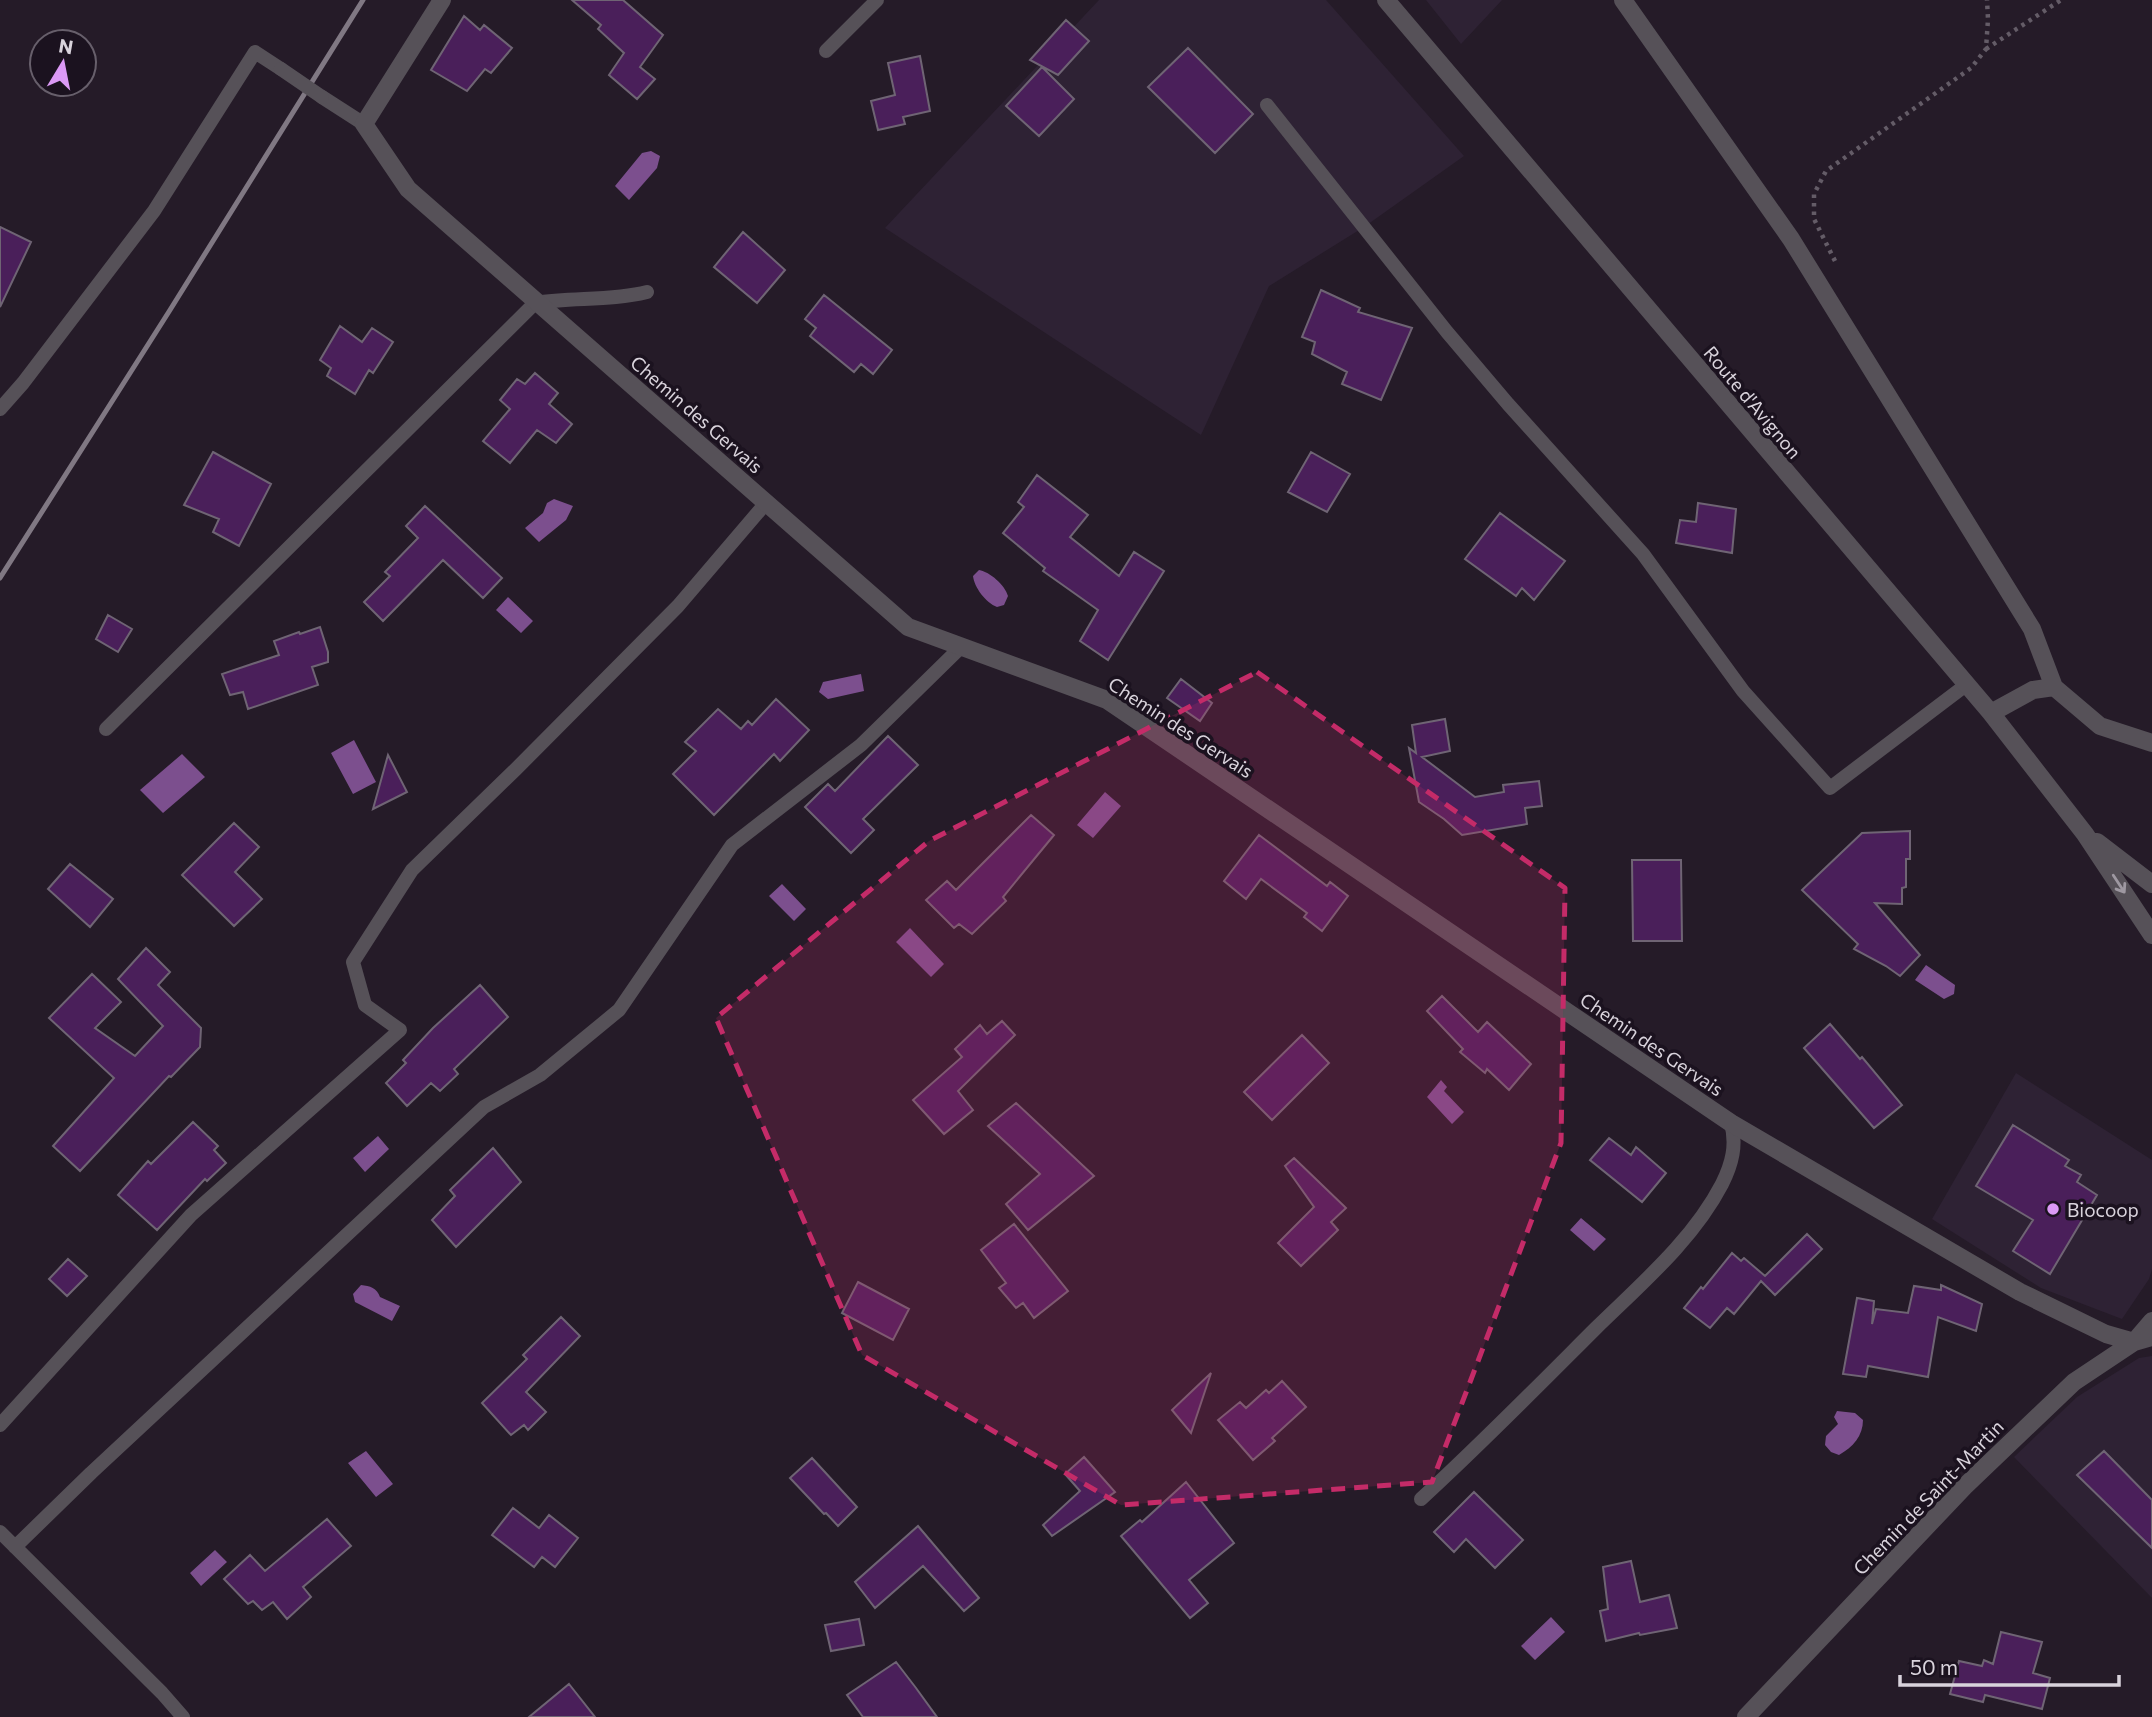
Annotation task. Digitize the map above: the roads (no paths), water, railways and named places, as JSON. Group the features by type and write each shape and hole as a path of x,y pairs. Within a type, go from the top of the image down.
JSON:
{"street":[{"path":"364,124 442,0"},
{"name":"Route d'Avignon","path":"1386,0 1991,713 2085,834"},
{"path":"1623,0 1791,239 2032,629 2054,687 2100,726 2152,743"},
{"name":"Chemin des Gervais","path":"364,124 408,189 908,627 1107,700 1731,1123 2020,1292 2106,1334 2143,1339"},
{"path":"1991,713 2033,690 2054,687"},
{"path":"2085,834 2152,884"},
{"path":"2085,834 2152,935"},
{"name":"Chemin de Saint-Martin","path":"1746,1717 1964,1487 2074,1382 2143,1339 2152,1321"}],"lane":[{"path":"826,51 877,0"},
{"path":"0,409 155,211 255,52 364,124"},
{"path":"1267,105 1447,332 1643,554 1743,691 1830,788 1966,685"},
{"path":"107,729 535,303 561,299 629,297 647,292"},
{"path":"0,1425 191,1215 400,1030 365,1005 353,962 412,870 678,606 766,503"},
{"path":"15,1547 484,1107 540,1075 618,1010 732,845 861,745 961,647"},
{"path":"1421,1499 1490,1436 1648,1277 1696,1223 1720,1186 1732,1158 1734,1135 1731,1123"},
{"path":"0,1532 183,1717"}],"railway":[{"path":"0,578 363,0"}],"place":[{"name":"Biocoop","path":"2053,1209"}]}
